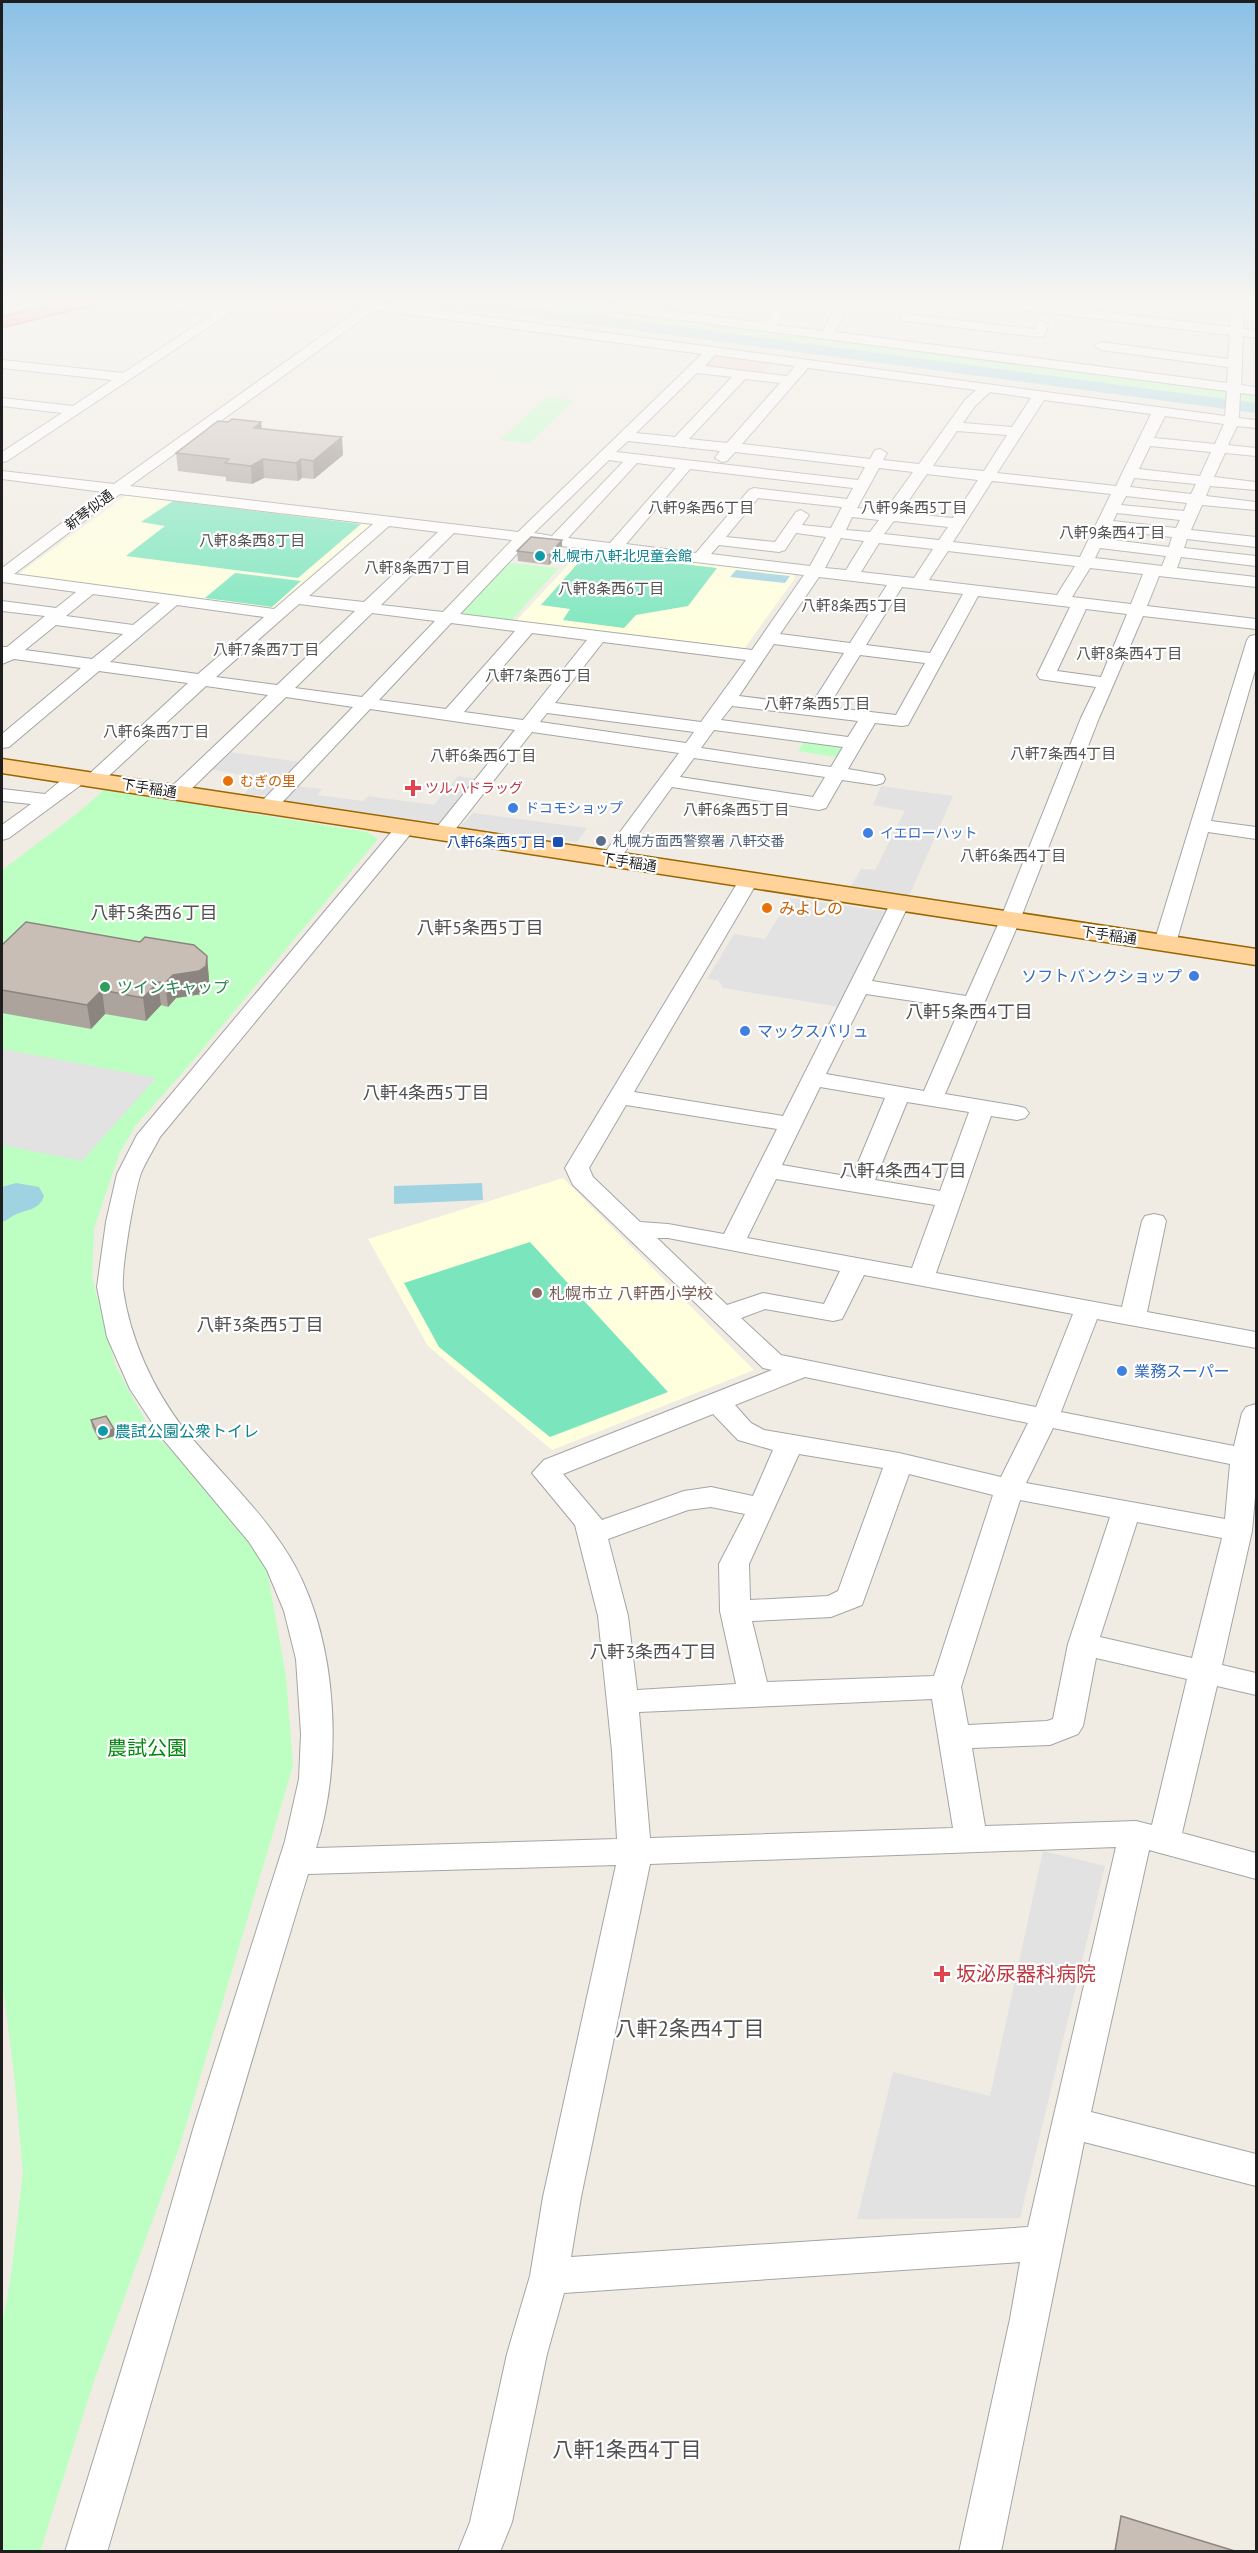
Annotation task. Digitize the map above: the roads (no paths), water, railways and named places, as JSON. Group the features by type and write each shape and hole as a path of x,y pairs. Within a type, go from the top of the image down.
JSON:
{"main road":[{"name":"下手稲通","path":"2,766 1257,957"}],"street":[{"path":"2,458 62,418"},
{"name":"新琴似通","path":"2,576 118,488 216,418"},
{"path":"268,806 523,537 603,455 643,418"},
{"path":"678,442 700,418"},
{"path":"713,468 756,418"},
{"path":"851,575 873,539 959,418"},
{"path":"920,583 1025,418"},
{"path":"1130,418 1257,424"},
{"path":"1145,418 1158,421"},
{"path":"931,1100 1010,920 1090,718 1138,610 1161,571 1175,553 1181,534 1196,517 1198,500 1231,418"},
{"path":"1062,601 1085,563 1120,490 1130,473 1144,457 1145,441 1158,421"},
{"path":"1198,431 1230,424 1257,437"},
{"path":"953,426 1016,432"},
{"path":"626,436 877,458 924,469 1257,506"},
{"path":"1145,441 1257,452"},
{"path":"603,455 862,485"},
{"path":"610,859 727,700 815,571 877,458"},
{"path":"556,541 633,459"},
{"path":"614,548 686,465"},
{"path":"1130,473 1257,486"},
{"path":"2,475 1257,624"},
{"path":"700,558 754,493 812,500 891,516 959,523"},
{"path":"715,540 779,547 812,500"},
{"path":"1111,508 1196,517"},
{"path":"2,834 48,800 86,779 385,521"},
{"path":"1103,525 1257,542"},
{"path":"176,793 451,528"},
{"path":"792,528 835,535 1257,582"},
{"path":"1095,543 1257,561"},
{"path":"995,592 1017,555"},
{"path":"2,576 278,614"},
{"path":"816,711 898,581"},
{"path":"5,655 89,589"},
{"path":"727,700 902,721 973,590"},
{"path":"296,599 756,656"},
{"path":"2,743 174,600"},
{"path":"1080,603 1046,675 1107,683"},
{"path":"2,606 137,631"},
{"path":"451,715 527,628"},
{"path":"443,832 599,636"},
{"path":"769,638 935,659"},
{"path":"1165,943 1257,640"},
{"path":"5,655 96,665 528,725 837,774 876,778"},
{"path":"543,707 854,743"},
{"path":"1235,712 1257,715"},
{"path":"667,781 819,804 869,717"},
{"path":"2,795 48,800"},
{"path":"1201,825 1257,833"},
{"path":"86,2552 171,2271 212,2126 296,1861 315,1779 317,1734 311,1659 299,1611 281,1568 260,1535 172,1433 144,1389 120,1337 110,1287 118,1222 129,1174 149,1136 406,827"},
{"path":"748,881 577,1168 582,1180 772,1362 1251,1459"},
{"path":"732,1243 899,904"},
{"path":"859,986 974,1004"},
{"path":"813,1079 1017,1113"},
{"path":"861,1185 898,1094"},
{"path":"620,1096 791,1124"},
{"path":"921,1278 982,1108"},
{"path":"768,1170 949,1200"},
{"path":"1133,1317 1154,1221"},
{"path":"632,1229 668,1231 1257,1340"},
{"path":"723,1315 762,1301 833,1313 855,1266"},
{"path":"971,1839 946,1687 1009,1489 1045,1417 1088,1309"},
{"path":"479,2552 491,2522 527,2354 549,2276 562,2197 606,1999 634,1851 623,1702 613,1617 589,1522 546,1473 554,1467 803,1368"},
{"path":"718,1403 740,1430 754,1439 899,1462 1009,1489 1238,1531"},
{"path":"980,2552 1030,2319 1043,2243 1071,2123 1150,1838 1205,1672 1238,1531 1257,1413"},
{"path":"754,1694 735,1611 734,1564 762,1508 790,1443"},
{"path":"735,1611 831,1606 851,1598 899,1462"},
{"path":"592,1534 684,1501 711,1497 762,1508"},
{"path":"955,1737 1050,1733 1067,1726 1083,1644 1126,1512"},
{"path":"1083,1644 1257,1684"},
{"path":"623,1702 754,1694 946,1687"},
{"path":"296,1861 338,1862 971,1839 1150,1838 1257,1866"},
{"path":"1071,2123 1257,2170"},
{"path":"549,2276 1043,2243"}],"water":[{"path":"736,570 790,576 785,583 730,577"},
{"path":"16,1183 39,1187 44,1196 36,1207 2,1222 2,1187"},
{"path":"482,1183 483,1200 394,1204 394,1186"}],"place":[{"name":"札幌市八軒北児童会館","path":"540,556"},
{"name":"むぎの里","path":"228,781"},
{"name":"ツルハドラッグ","path":"413,788"},
{"name":"ドコモショップ","path":"513,808"},
{"name":"イエローハット","path":"868,833"},
{"name":"札幌方面西警察署 八軒交番","path":"601,841"},
{"name":"八軒6条西5丁目","path":"558,842"},
{"name":"みよしの","path":"767,908"},
{"name":"ソフトバンクショップ","path":"1194,976"},
{"name":"ツインキャップ","path":"105,987"},
{"name":"マックスバリュ","path":"745,1031"},
{"name":"札幌市立 八軒西小学校","path":"537,1293"},
{"name":"業務スーパー","path":"1122,1371"},
{"name":"農試公園公衆トイレ","path":"103,1431"},
{"name":"坂泌尿器科病院","path":"942,1974"}],"district":[{"name":"八軒9条西6丁目","path":"701,507"},
{"name":"八軒9条西5丁目","path":"914,507"},
{"name":"八軒9条西4丁目","path":"1112,532"},
{"name":"八軒8条西8丁目","path":"252,540"},
{"name":"八軒8条西7丁目","path":"417,567"},
{"name":"八軒8条西6丁目","path":"611,588"},
{"name":"八軒8条西5丁目","path":"854,605"},
{"name":"八軒7条西7丁目","path":"266,649"},
{"name":"八軒8条西4丁目","path":"1129,653"},
{"name":"八軒7条西6丁目","path":"538,675"},
{"name":"八軒7条西5丁目","path":"817,703"},
{"name":"八軒6条西7丁目","path":"156,731"},
{"name":"八軒7条西4丁目","path":"1063,753"},
{"name":"八軒6条西6丁目","path":"483,755"},
{"name":"八軒6条西5丁目","path":"736,809"},
{"name":"八軒6条西4丁目","path":"1013,855"},
{"name":"八軒5条西6丁目","path":"154,912"},
{"name":"八軒5条西5丁目","path":"480,927"},
{"name":"八軒5条西4丁目","path":"969,1011"},
{"name":"八軒4条西5丁目","path":"426,1092"},
{"name":"八軒4条西4丁目","path":"903,1170"},
{"name":"八軒3条西5丁目","path":"260,1324"},
{"name":"八軒3条西4丁目","path":"653,1651"},
{"name":"八軒2条西4丁目","path":"690,2028"},
{"name":"八軒1条西4丁目","path":"627,2449"}],"park label":[{"name":"農試公園","path":"147,1748"}]}
